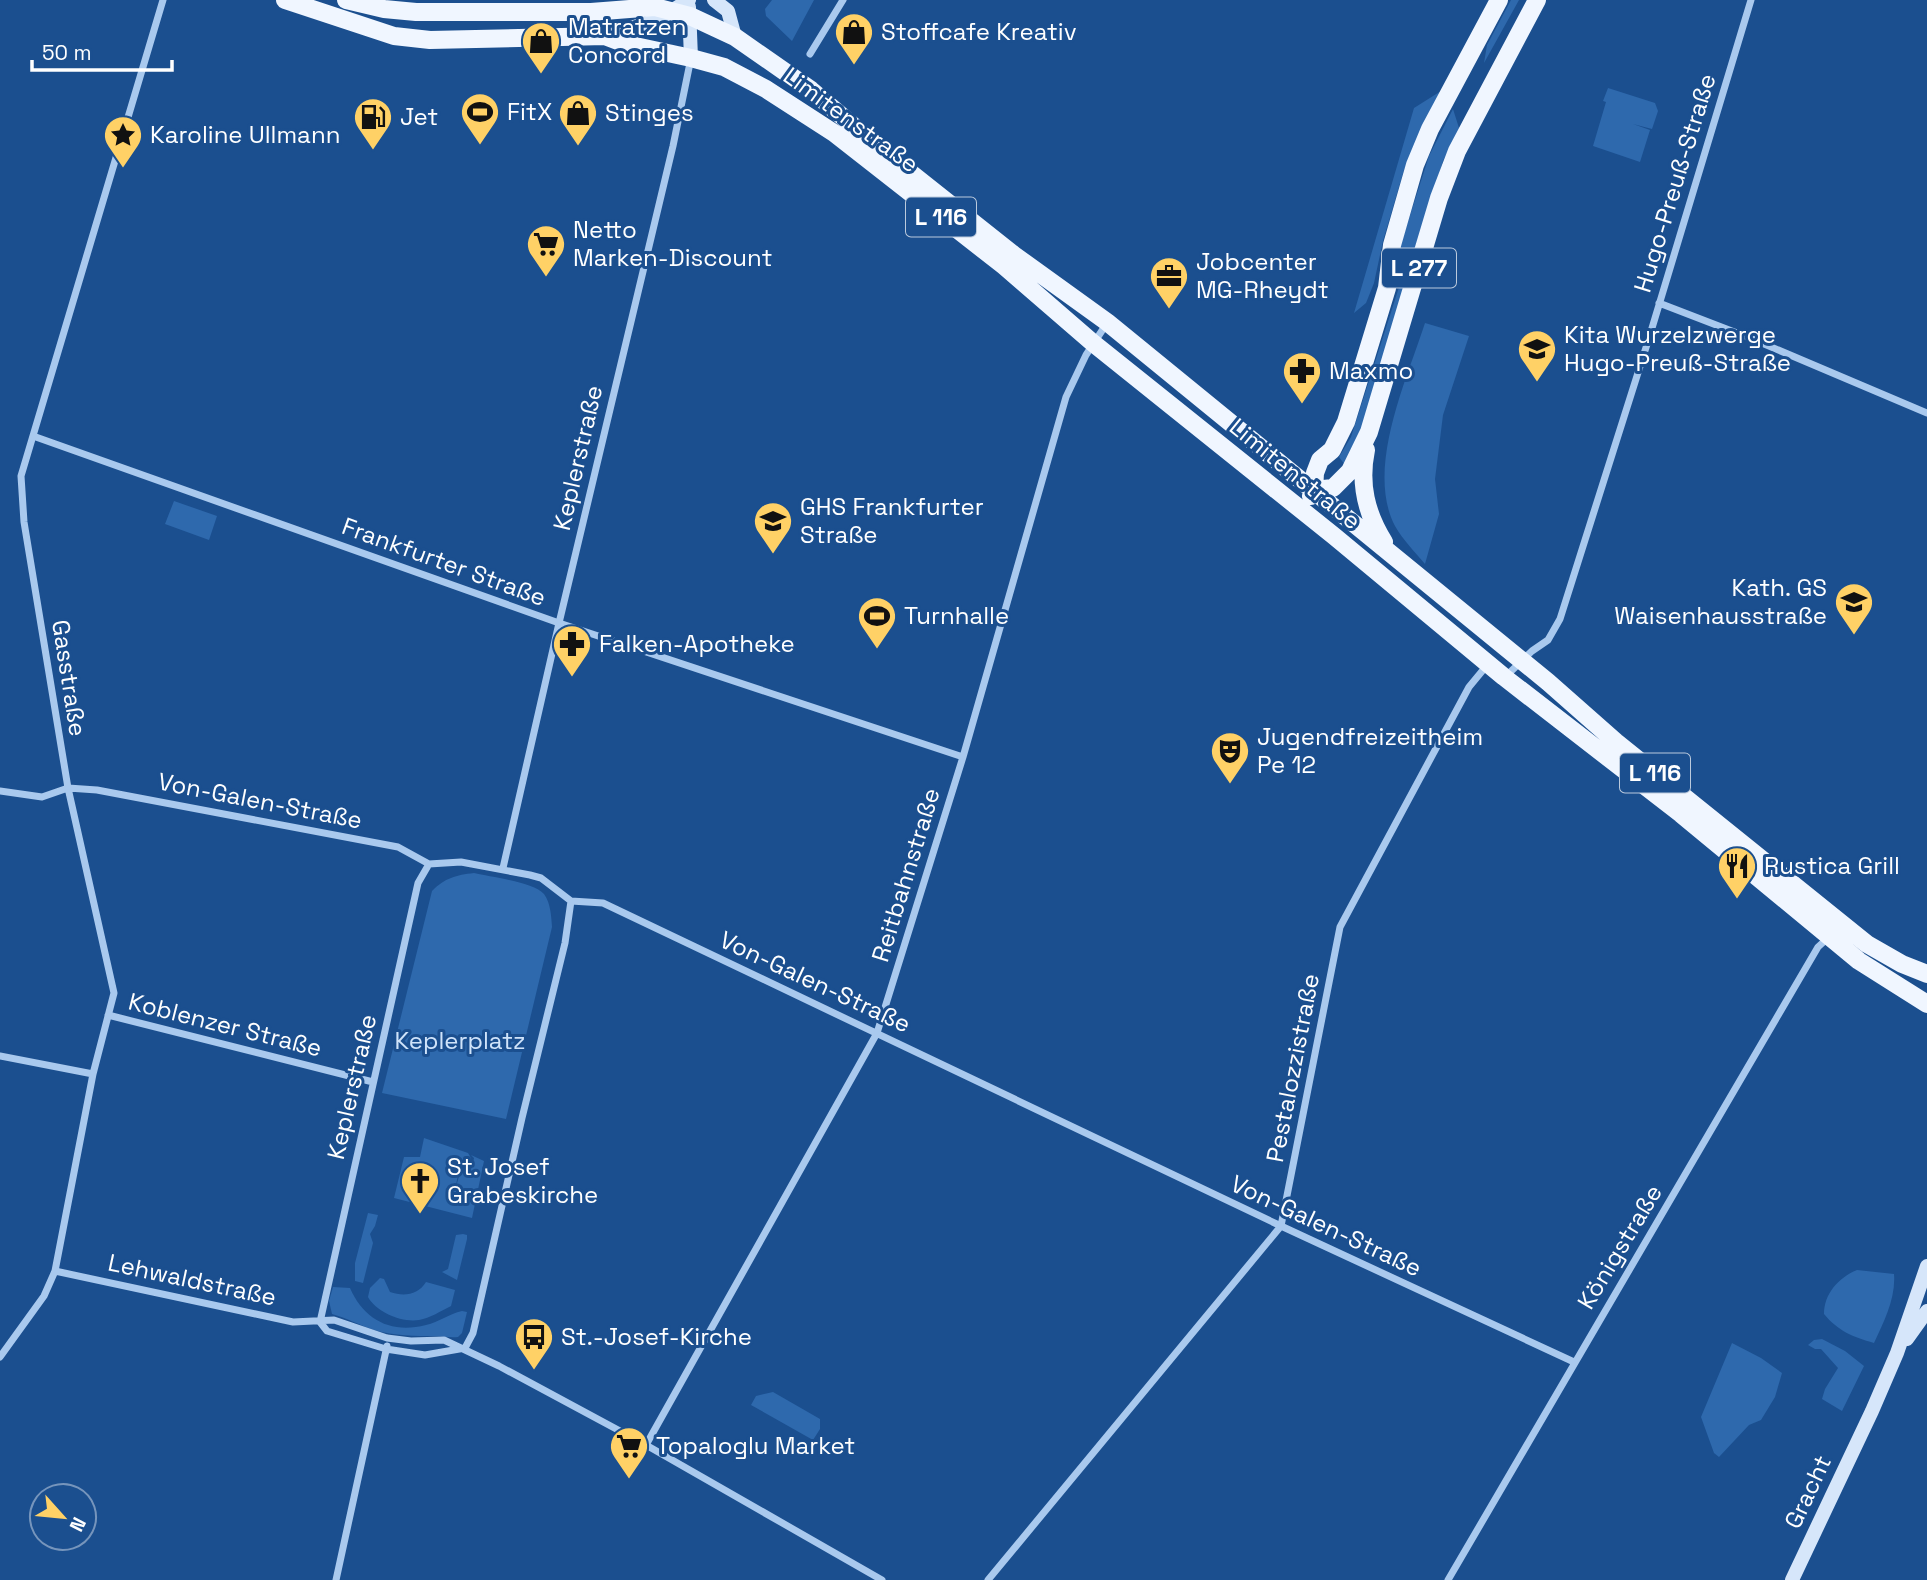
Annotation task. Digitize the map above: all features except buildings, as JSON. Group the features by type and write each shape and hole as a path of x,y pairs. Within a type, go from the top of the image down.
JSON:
{"main road":[{"name":"Limitenstraße","path":"285,0 394,36 430,40 604,36 626,44 724,67 766,89 834,133 1004,266 1093,343 1504,677 1681,814 1859,961 1927,1004"},
{"name":"Limitenstraße","path":"346,0 384,9 416,12 591,12 686,4 811,90 1014,255 1107,322 1314,490 1616,742 1867,943 1902,964 1927,974"},
{"path":"714,0 728,11 735,37"},
{"name":"L 277","path":"1300,510 1314,490 1315,473 1320,460 1332,450 1346,422 1387,288 1392,245 1415,164 1430,129 1499,0"},
{"name":"L 277","path":"1314,490 1333,488 1350,471 1369,432 1439,198 1457,151 1537,0"},
{"path":"604,36 657,20 686,4 691,58"},
{"name":"L 116","path":"1369,432 1362,469 1363,493 1372,523 1393,556"},
{"name":"Gracht","path":"1792,1580 1897,1353 1923,1309 1927,1266"}],"street":[{"name":"Gasstraße","path":"0,1357 44,1296 55,1271 93,1074 114,993 68,788 24,522 21,476 163,0"},
{"path":"810,54 843,0"},
{"name":"Hugo-Preuß-Straße","path":"1504,677 1531,651 1548,640 1560,619 1751,0"},
{"name":"Keplerstraße","path":"503,868 671,155 691,58"},
{"path":"1659,303 1750,338 1927,413"},
{"name":"Reitbahnstraße","path":"646,1445 877,1032 963,758 1066,397 1093,343 1107,322"},
{"name":"Frankfurter Straße","path":"33,436 559,623 963,758"},
{"name":"Pestalozzistraße","path":"988,1580 1281,1226 1340,927 1469,687 1488,664"},
{"name":"Von-Galen-Straße","path":"0,791 42,797 68,788 97,790 398,848 429,864 461,862 503,868 541,878 571,901 603,903 1574,1363"},
{"name":"Keplerstraße","path":"320,1322 418,883 429,864"},
{"path":"465,1348 473,1333 565,943 571,901"},
{"name":"Königstraße","path":"1447,1580 1818,947 1830,937"},
{"name":"Koblenzer Straße","path":"108,1015 373,1082"},
{"path":"0,1056 93,1074"},
{"name":"Lehwaldstraße","path":"55,1271 293,1322 334,1320 387,1338 411,1341 444,1340 465,1348 646,1445 882,1580"},
{"name":"Lehwaldstraße","path":"320,1322 327,1331 386,1349 425,1355 465,1348"},
{"path":"336,1580 387,1338"}],"green space":[{"path":"772,0 814,0 792,41 766,16 765,9"},
{"path":"1511,0 1519,0 1484,63 1487,45"},
{"path":"1608,88 1655,103 1658,111 1652,129 1633,124 1650,130 1640,162 1593,146"},
{"path":"1441,91 1404,170 1374,283 1366,303 1354,313 1414,108"},
{"path":"1453,109 1459,128 1443,161 1359,439 1345,465 1339,457 1351,437 1401,281 1400,247 1429,156"},
{"path":"1425,323 1469,336 1443,415 1435,479 1439,514 1425,564 1395,526 1387,503 1385,478 1392,424"},
{"path":"174,501 217,516 209,540 165,524"},
{"name":"Keplerplatz","path":"474,873 522,883 539,890 546,898 551,914 552,927 506,1119 382,1093 432,891 451,878"},
{"path":"424,1138 468,1153 471,1158 470,1166 463,1171 459,1170 455,1190 460,1173 472,1168 474,1158 471,1155 484,1161 472,1218 394,1198 404,1157 420,1157"},
{"path":"368,1213 378,1215 370,1234 373,1243 363,1283 355,1281 355,1263"},
{"path":"456,1235 467,1235 467,1239 457,1280 442,1272 448,1269"},
{"path":"1857,1270 1894,1274 1891,1301 1874,1343 1846,1333 1824,1314 1829,1293 1844,1277"},
{"path":"380,1278 384,1279 390,1292 400,1294 415,1292 426,1282 455,1290 451,1306 419,1320 405,1320 390,1315 368,1297 370,1288"},
{"path":"333,1287 350,1288 363,1309 390,1326 401,1328 431,1324 457,1312 467,1312 462,1333 458,1337 412,1336 369,1328 332,1314 329,1301"},
{"path":"1822,1339 1845,1351 1864,1366 1842,1411 1822,1399 1838,1368 1821,1349 1808,1345 1814,1340"},
{"path":"1732,1343 1782,1373 1775,1397 1761,1420 1749,1425 1719,1457 1714,1453 1701,1417"},
{"path":"773,1392 820,1419 820,1429 813,1440 751,1405 756,1396"}],"place":[{"name":"Stoffcafe Kreativ","path":"854,66"},
{"name":"Matratzen Concord","path":"541,75"},
{"name":"FitX","path":"480,146"},
{"name":"Stinges","path":"578,147"},
{"name":"Jet","path":"373,151"},
{"name":"Karoline Ullmann","path":"123,169"},
{"name":"Netto Marken-Discount","path":"546,278"},
{"name":"Jobcenter MG-Rheydt","path":"1169,310"},
{"name":"Kita Wurzelzwerge Hugo-Preuß-Straße","path":"1537,383"},
{"name":"Maxmo","path":"1302,405"},
{"name":"GHS Frankfurter Straße","path":"773,555"},
{"name":"Kath. GS Waisenhausstraße","path":"1854,636"},
{"name":"Turnhalle","path":"877,650"},
{"name":"Falken-Apotheke","path":"572,678"},
{"name":"Jugendfreizeitheim Pe 12","path":"1230,785"},
{"name":"Rustica Grill","path":"1737,900"},
{"name":"St. Josef Grabeskirche","path":"420,1215"},
{"name":"St.-Josef-Kirche","path":"534,1371"},
{"name":"Topaloglu Market","path":"629,1480"}]}
